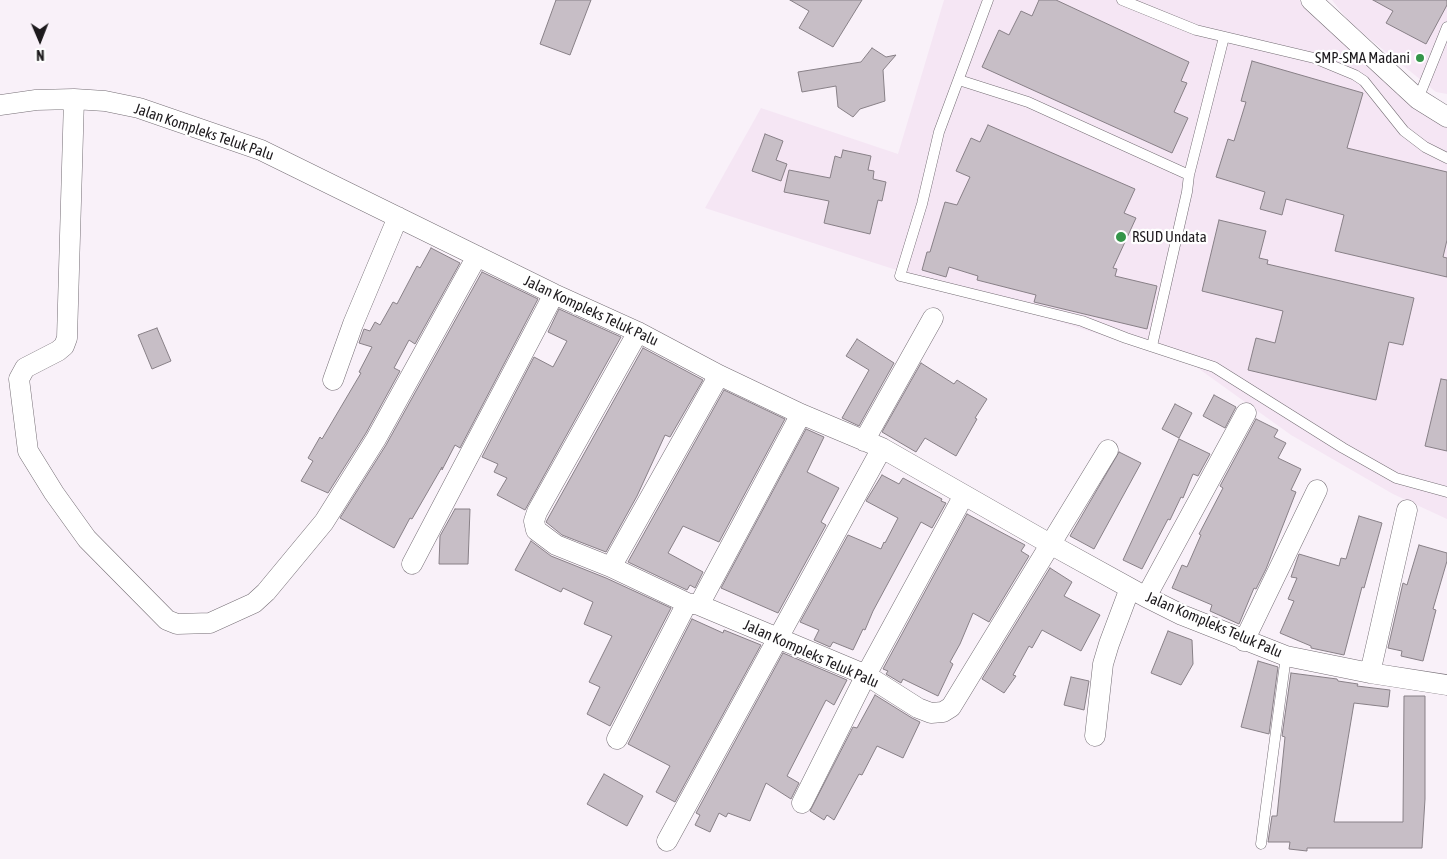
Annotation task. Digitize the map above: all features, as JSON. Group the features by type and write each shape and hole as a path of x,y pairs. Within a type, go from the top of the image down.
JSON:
{"street":[{"path":"1311,0 1418,100 1447,118"},
{"path":"74,99 67,338 64,346 26,368 19,379 28,451 54,493 87,539 167,620 177,624 210,623 254,603 266,592 324,522 376,439 477,256"},
{"name":"Jalan Kompleks Teluk Palu","path":"0,105 36,100 74,99 105,101 139,108 261,150 554,294 638,332 720,375 801,414 873,445 1138,593 1244,641 1286,656 1370,673 1447,685"},
{"path":"333,380 353,324 398,217"},
{"path":"412,564 554,294"},
{"path":"667,841 778,638 933,318"},
{"name":"Jalan Kompleks Teluk Palu","path":"638,332 548,490 534,521 536,530 556,544 693,604 866,675 918,708 931,713 947,711 951,708 1050,544"},
{"path":"611,567 720,375"},
{"path":"1095,736 1103,664 1138,593 1246,413"},
{"path":"617,739 801,414"},
{"path":"1050,544 1108,450"},
{"path":"1244,641 1317,490"},
{"path":"802,802 866,675 964,495"},
{"path":"1370,673 1407,510"}],"lane":[{"path":"988,0 939,132 922,204 900,276 1082,321 1214,367 1343,448 1396,478 1447,492"},
{"path":"1122,0 1196,30 1314,58 1355,75 1364,81 1404,131 1425,148 1447,158"},
{"path":"1418,100 1447,27"},
{"path":"1152,346 1187,192 1189,175 1224,36"},
{"path":"959,80 1028,102 1189,175"},
{"path":"1261,844 1286,656"}],"shaded area":[{"name":"RSUD Undata","path":"944,0 1299,0 1447,124 1447,519 1393,494 1291,435 1188,361 705,208 761,108 898,154"},
{"name":"SMP-SMA Madani","path":"1332,0 1447,0 1447,94 1436,92 1351,24"}],"building":[{"path":"556,0 591,0 570,55 540,44"},
{"path":"790,0 862,0 833,47 799,28 809,11"},
{"path":"1039,0 1056,0 1189,62 1181,81 1187,83 1174,112 1188,118 1172,153 982,67 999,30 1009,35 1021,11 1032,16"},
{"path":"1373,0 1447,0 1447,5 1426,44 1386,23 1393,11"},
{"path":"872,48 886,57 896,55 883,70 885,101 860,109 853,117 838,107 836,86 802,92 798,72 861,62"},
{"path":"1252,61 1363,93 1347,148 1447,172 1447,240 1443,257 1447,258 1447,277 1335,251 1344,215 1286,199 1282,215 1260,209 1265,192 1216,177 1228,139 1234,141 1246,102 1241,101"},
{"path":"988,125 1135,189 1124,213 1136,218 1113,268 1117,269 1115,276 1157,286 1147,329 1034,302 1036,295 977,280 978,276 949,267 946,277 922,270 927,252 930,252 945,202 957,205 970,177 956,171 971,138 980,142"},
{"path":"765,134 783,141 776,160 787,164 781,181 752,171"},
{"path":"843,150 871,156 868,170 874,171 873,179 886,182 882,201 878,200 870,234 824,223 829,201 784,192 789,170 830,178 835,156 841,158"},
{"path":"1219,220 1266,231 1259,258 1268,260 1267,264 1414,298 1403,345 1389,342 1376,400 1248,370 1256,338 1275,343 1283,311 1202,291"},
{"path":"431,248 460,263 415,344 409,340 394,368 400,371 366,433 328,493 301,481 313,461 308,458 320,437 322,439 361,373 359,372 372,347 359,343 364,329 370,331 375,322 380,325 393,302 397,304 417,266 420,268"},
{"path":"482,272 538,299 460,448 455,445 442,470 442,467 412,519 410,518 394,548 340,518 386,445"},
{"path":"559,309 621,337 525,510 497,495 507,478 494,472 498,464 482,457 534,357 553,367 567,341 548,332"},
{"path":"157,328 171,361 152,369 138,335"},
{"path":"857,339 894,363 859,426 842,418 869,370 846,356"},
{"path":"643,348 703,380 670,437 665,435 637,496 606,552 562,535 546,522"},
{"path":"921,363 954,384 957,380 987,399 956,456 925,438 916,452 882,432"},
{"path":"1441,379 1447,380 1447,451 1425,446"},
{"path":"724,390 785,419 719,542 683,526 668,553 703,572 695,588 690,585 687,590 628,562"},
{"path":"1214,395 1236,407 1225,428 1203,416"},
{"path":"1175,404 1192,413 1179,438 1162,429"},
{"path":"1256,419 1278,430 1274,437 1286,443 1278,458 1301,469 1291,490 1296,492 1266,569 1256,589 1254,588 1239,624 1210,611 1212,605 1172,588 1182,565 1187,567 1201,535 1199,534 1223,488 1220,486"},
{"path":"806,429 824,437 807,472 839,488 821,522 826,525 778,613 721,588"},
{"path":"1179,439 1210,454 1198,476 1193,474 1183,498 1181,497 1170,520 1168,519 1142,569 1123,560"},
{"path":"1119,452 1141,463 1094,549 1070,536"},
{"path":"882,475 899,484 903,478 946,503 932,528 921,522 853,650 833,642 830,647 814,640 819,630 800,622 848,535 881,549 885,543 898,518 866,501"},
{"path":"455,509 470,509 468,564 439,564 440,536"},
{"path":"967,514 1025,545 1021,551 1029,556 989,622 973,613 950,662 953,664 938,696 903,679 901,683 886,674 888,671 883,669"},
{"path":"1359,516 1382,523 1364,588 1362,587 1344,655 1311,648 1311,646 1280,633 1294,601 1288,599 1297,578 1291,577 1299,554 1339,566 1341,558 1346,559"},
{"path":"531,541 551,556 606,578 671,608 610,726 587,714 600,687 589,682 612,636 584,624 593,602 563,588 561,592 515,570"},
{"path":"1419,545 1447,553 1447,561 1433,609 1436,610 1423,661 1401,656 1402,651 1388,648 1403,583 1407,585"},
{"path":"1050,568 1072,582 1064,596 1100,615 1081,651 1042,630 1032,648 1029,646 1013,675 1016,676 1004,693 982,679"},
{"path":"692,619 723,633 724,630 761,645 675,802 656,792 670,766 628,744"},
{"path":"1168,631 1192,640 1193,664 1181,685 1151,673"},
{"path":"783,653 847,680 834,705 826,700 787,776 799,783 791,799 766,783 750,821 728,813 726,817 719,813 710,832 695,825 700,815 696,813"},
{"path":"1258,661 1278,667 1269,734 1241,727"},
{"path":"1291,673 1337,679 1338,681 1358,684 1357,686 1390,690 1388,707 1354,703 1334,822 1403,822 1404,696 1425,696 1425,799 1422,848 1307,848 1307,851 1289,849 1290,842 1268,842 1272,816 1277,816 1285,737 1282,736"},
{"path":"1071,677 1089,681 1084,710 1064,705"},
{"path":"875,695 920,722 903,758 877,746 862,775 859,774 834,820 827,815 824,820 810,811 853,727 857,728"},
{"path":"604,774 643,796 627,826 587,804"}],"place":[{"name":"SMP-SMA Madani","path":"1420,58"},
{"name":"RSUD Undata","path":"1121,237"}]}
